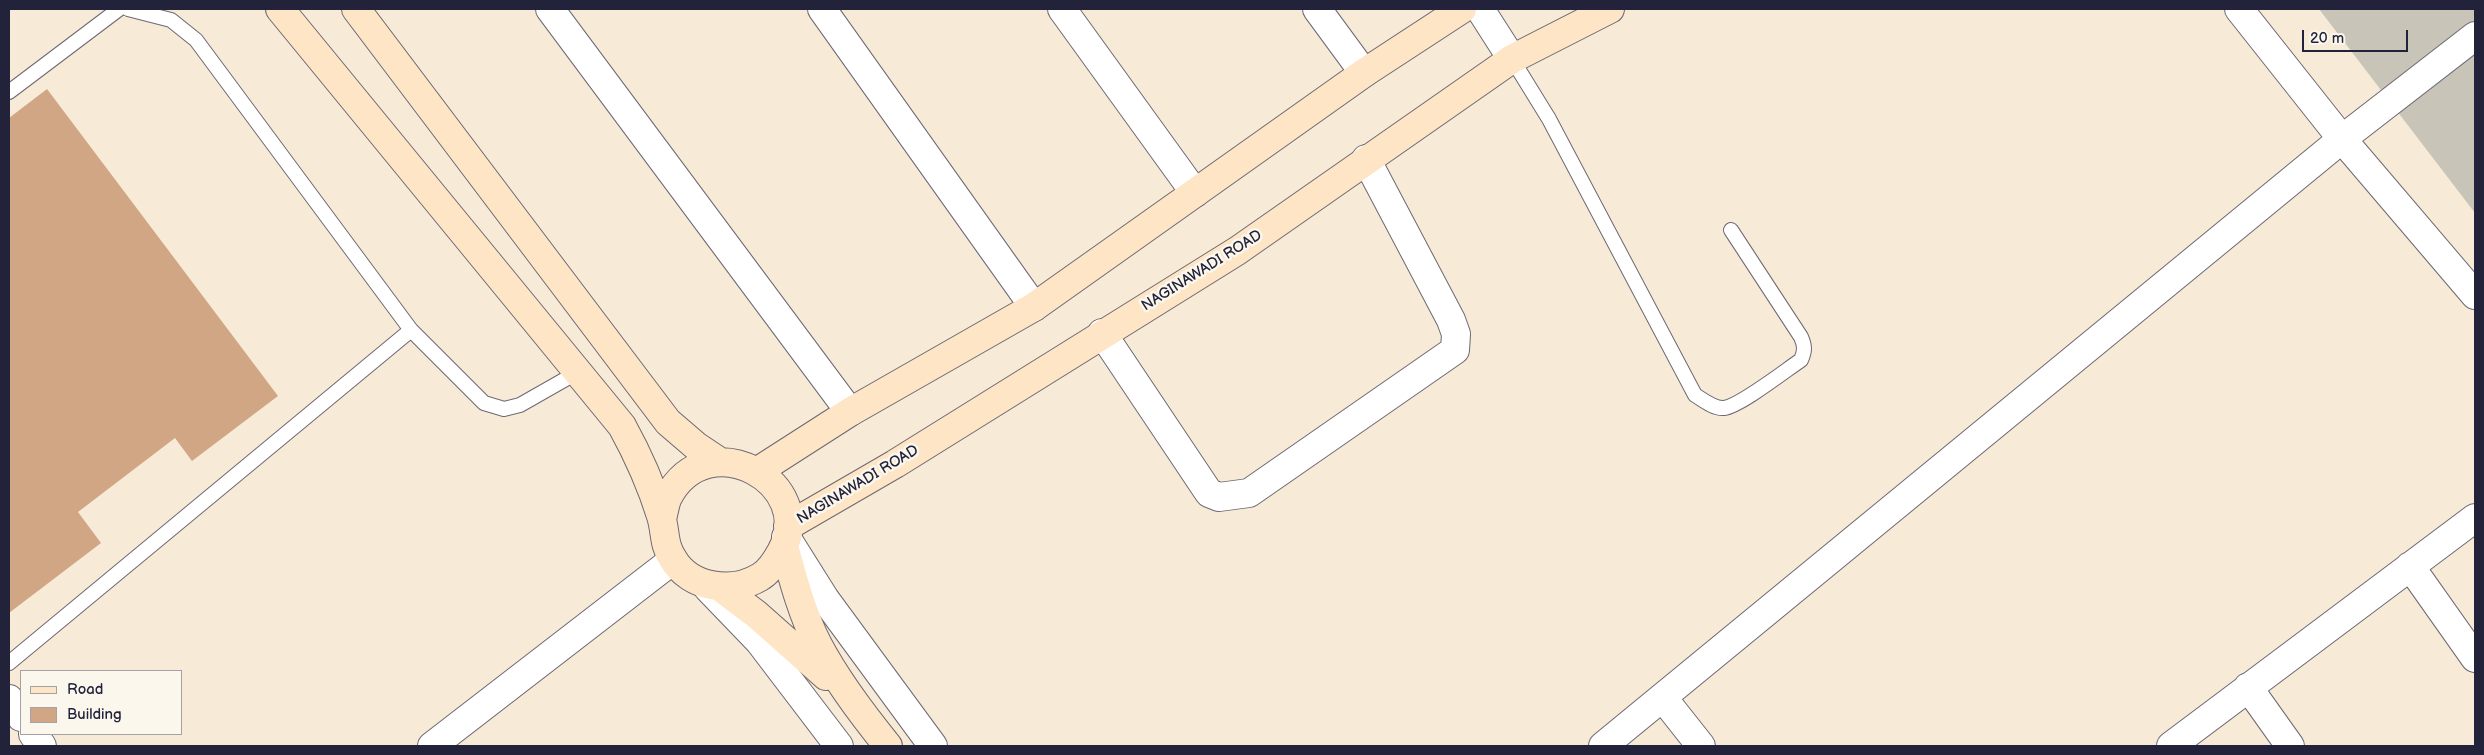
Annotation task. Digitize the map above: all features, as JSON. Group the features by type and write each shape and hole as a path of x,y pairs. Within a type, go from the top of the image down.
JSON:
{"main road":[{"path":"280,9 622,426 643,464 662,518 664,540 673,560 687,574 712,586 756,614 851,699"},
{"path":"356,9 668,422 696,446 720,462"},
{"path":"758,471 850,412 1034,307 1364,73 1462,9"},
{"name":"NAGINAWADI ROAD","path":"786,536 895,464 1236,251 1512,59 1610,9"},
{"path":"662,518 668,497 681,480 698,467 720,462 741,464 758,471 777,489 785,506 786,536 796,589 817,644 851,699 888,746"},
{"path":"712,586 743,585 761,577 775,563 786,536"}],"street":[{"path":"550,9 850,412"},
{"path":"822,9 1034,307"},
{"path":"1062,9 1195,193"},
{"path":"1317,9 1364,73"},
{"path":"1480,9 1512,59"},
{"path":"2238,9 2342,140 2475,295"},
{"path":"1603,746 2342,140 2475,36"},
{"path":"1102,333 1209,493 1219,498 1249,493 1455,350 1456,334 1451,320 1366,159"},
{"path":"2171,746 2475,518"},
{"path":"786,536 825,599 933,746"},
{"path":"432,746 673,560"},
{"path":"2410,566 2475,658"},
{"path":"712,586 759,641 839,746"},
{"path":"2248,687 2290,746"},
{"path":"1663,698 1701,746"},
{"path":"9,699 20,716"},
{"path":"35,735 42,746"}],"lane":[{"path":"9,92 119,9"},
{"path":"128,9 171,20 196,40 411,330 484,403 504,409 520,406 578,372"},
{"path":"1512,59 1549,119 1695,395 1708,404 1723,408 1738,402 1801,360 1805,352 1801,337 1731,230"},
{"path":"9,663 411,330"}],"shaded area":[{"path":"2319,9 2475,9 2475,213"}],"building":[{"path":"47,89 278,396 192,461 175,438 78,512 101,543 9,613 9,118"}]}
